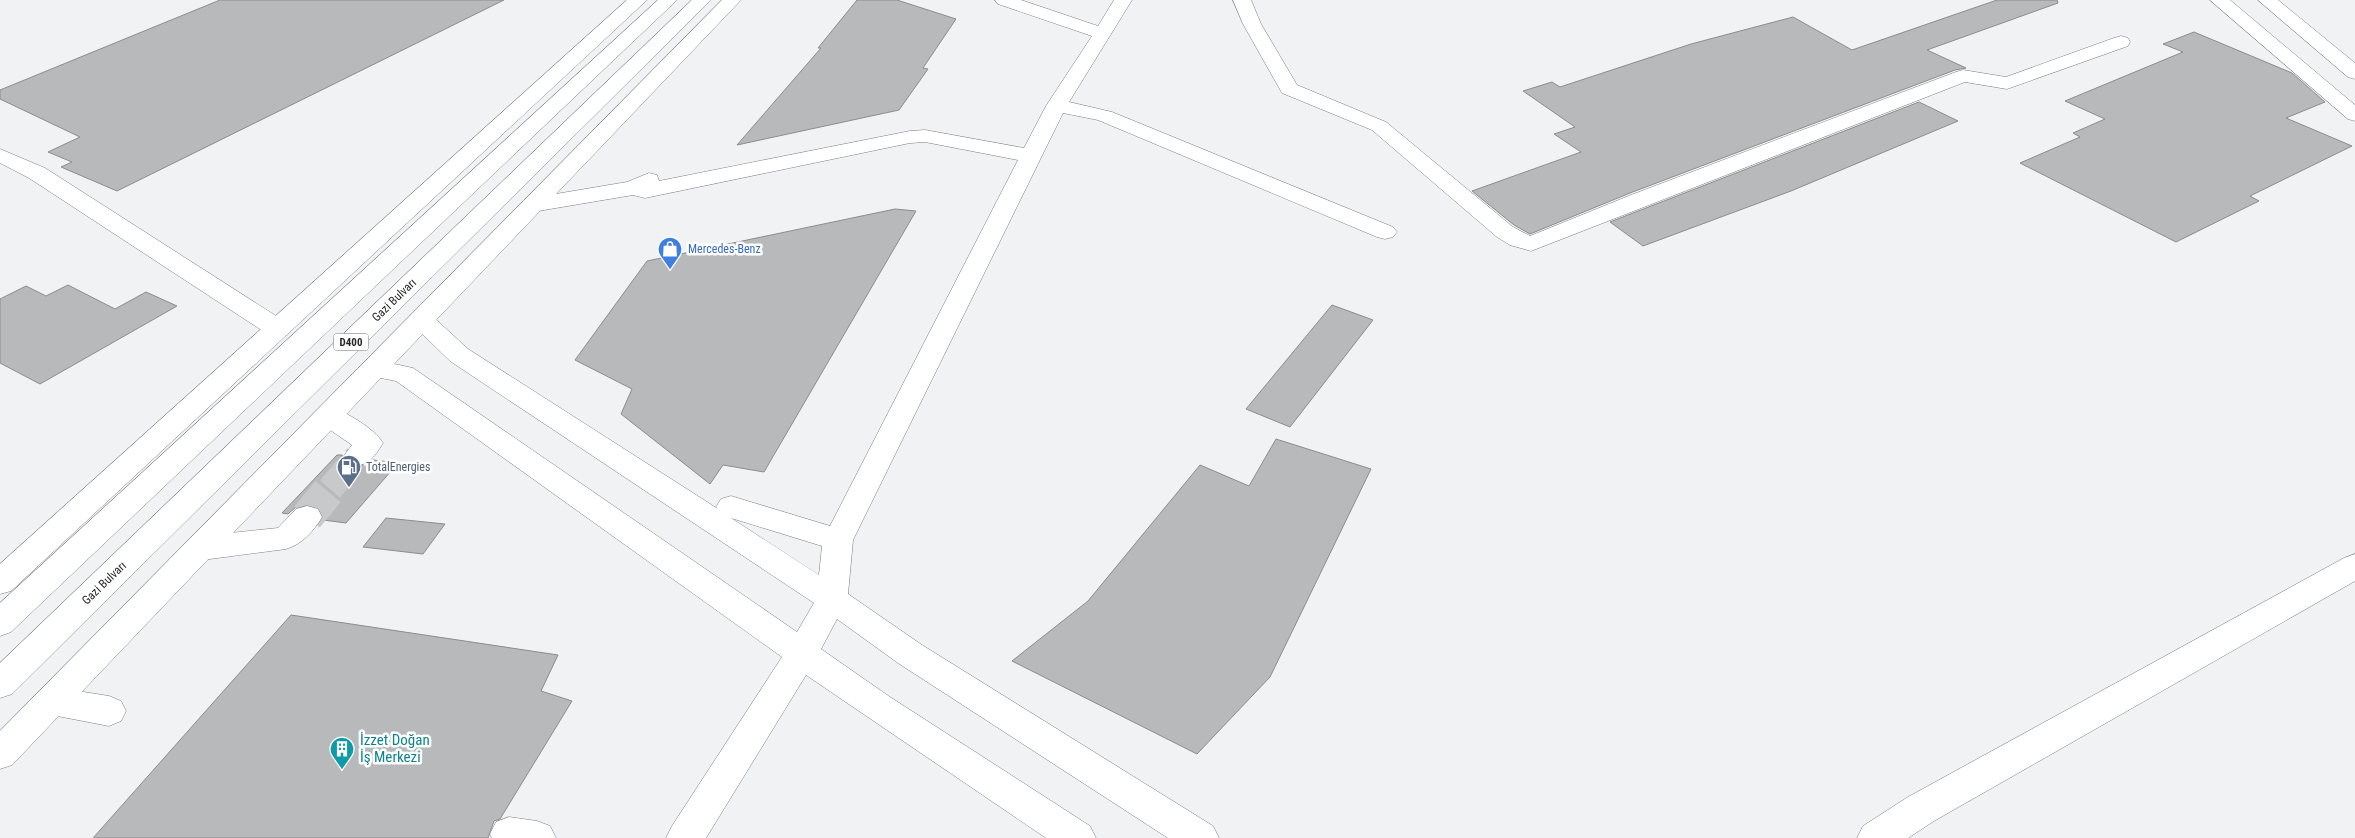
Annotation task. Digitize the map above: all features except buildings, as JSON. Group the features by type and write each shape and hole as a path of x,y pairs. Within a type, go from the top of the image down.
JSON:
{"main road":[{"path":"0,582 638,0"},
{"name":"D400","path":"0,623 668,0"},
{"name":"Gazi Bulvarı","path":"0,684 702,0"},
{"path":"0,754 732,0"},
{"path":"1004,0 1103,34"},
{"path":"685,838 802,653 832,599 838,540 899,415 1056,106 1123,0"},
{"path":"1242,0 1252,24 1289,89 1379,126 1505,232 1518,240 1531,244 1648,196 1963,76 2007,82 2122,42"},
{"path":"2219,0 2355,115"},
{"path":"2268,0 2355,73"},
{"path":"1056,106 1084,110 1105,116 1385,232"},
{"path":"633,188 645,192 910,137 925,136 1032,156"},
{"path":"0,155 37,173 278,329"},
{"path":"532,205 633,188 670,170"},
{"path":"422,320 459,355 832,599 910,654 1200,838"},
{"path":"375,369 404,374 802,653 1077,838"},
{"path":"330,416 369,443 357,457"},
{"path":"731,507 838,540"},
{"path":"202,548 286,538 307,517"},
{"path":"1876,838 1921,809 2355,566"},
{"path":"52,701 109,711"}],"tunnel":[{"path":"330,489 357,457"},
{"path":"307,517 331,488"}],"place":[{"name":"Mercedes-Benz","path":"670,270"},
{"name":"TotalEnergies","path":"349,488"},
{"name":"İzzet Doğan İş Merkezi","path":"342,770"}]}
